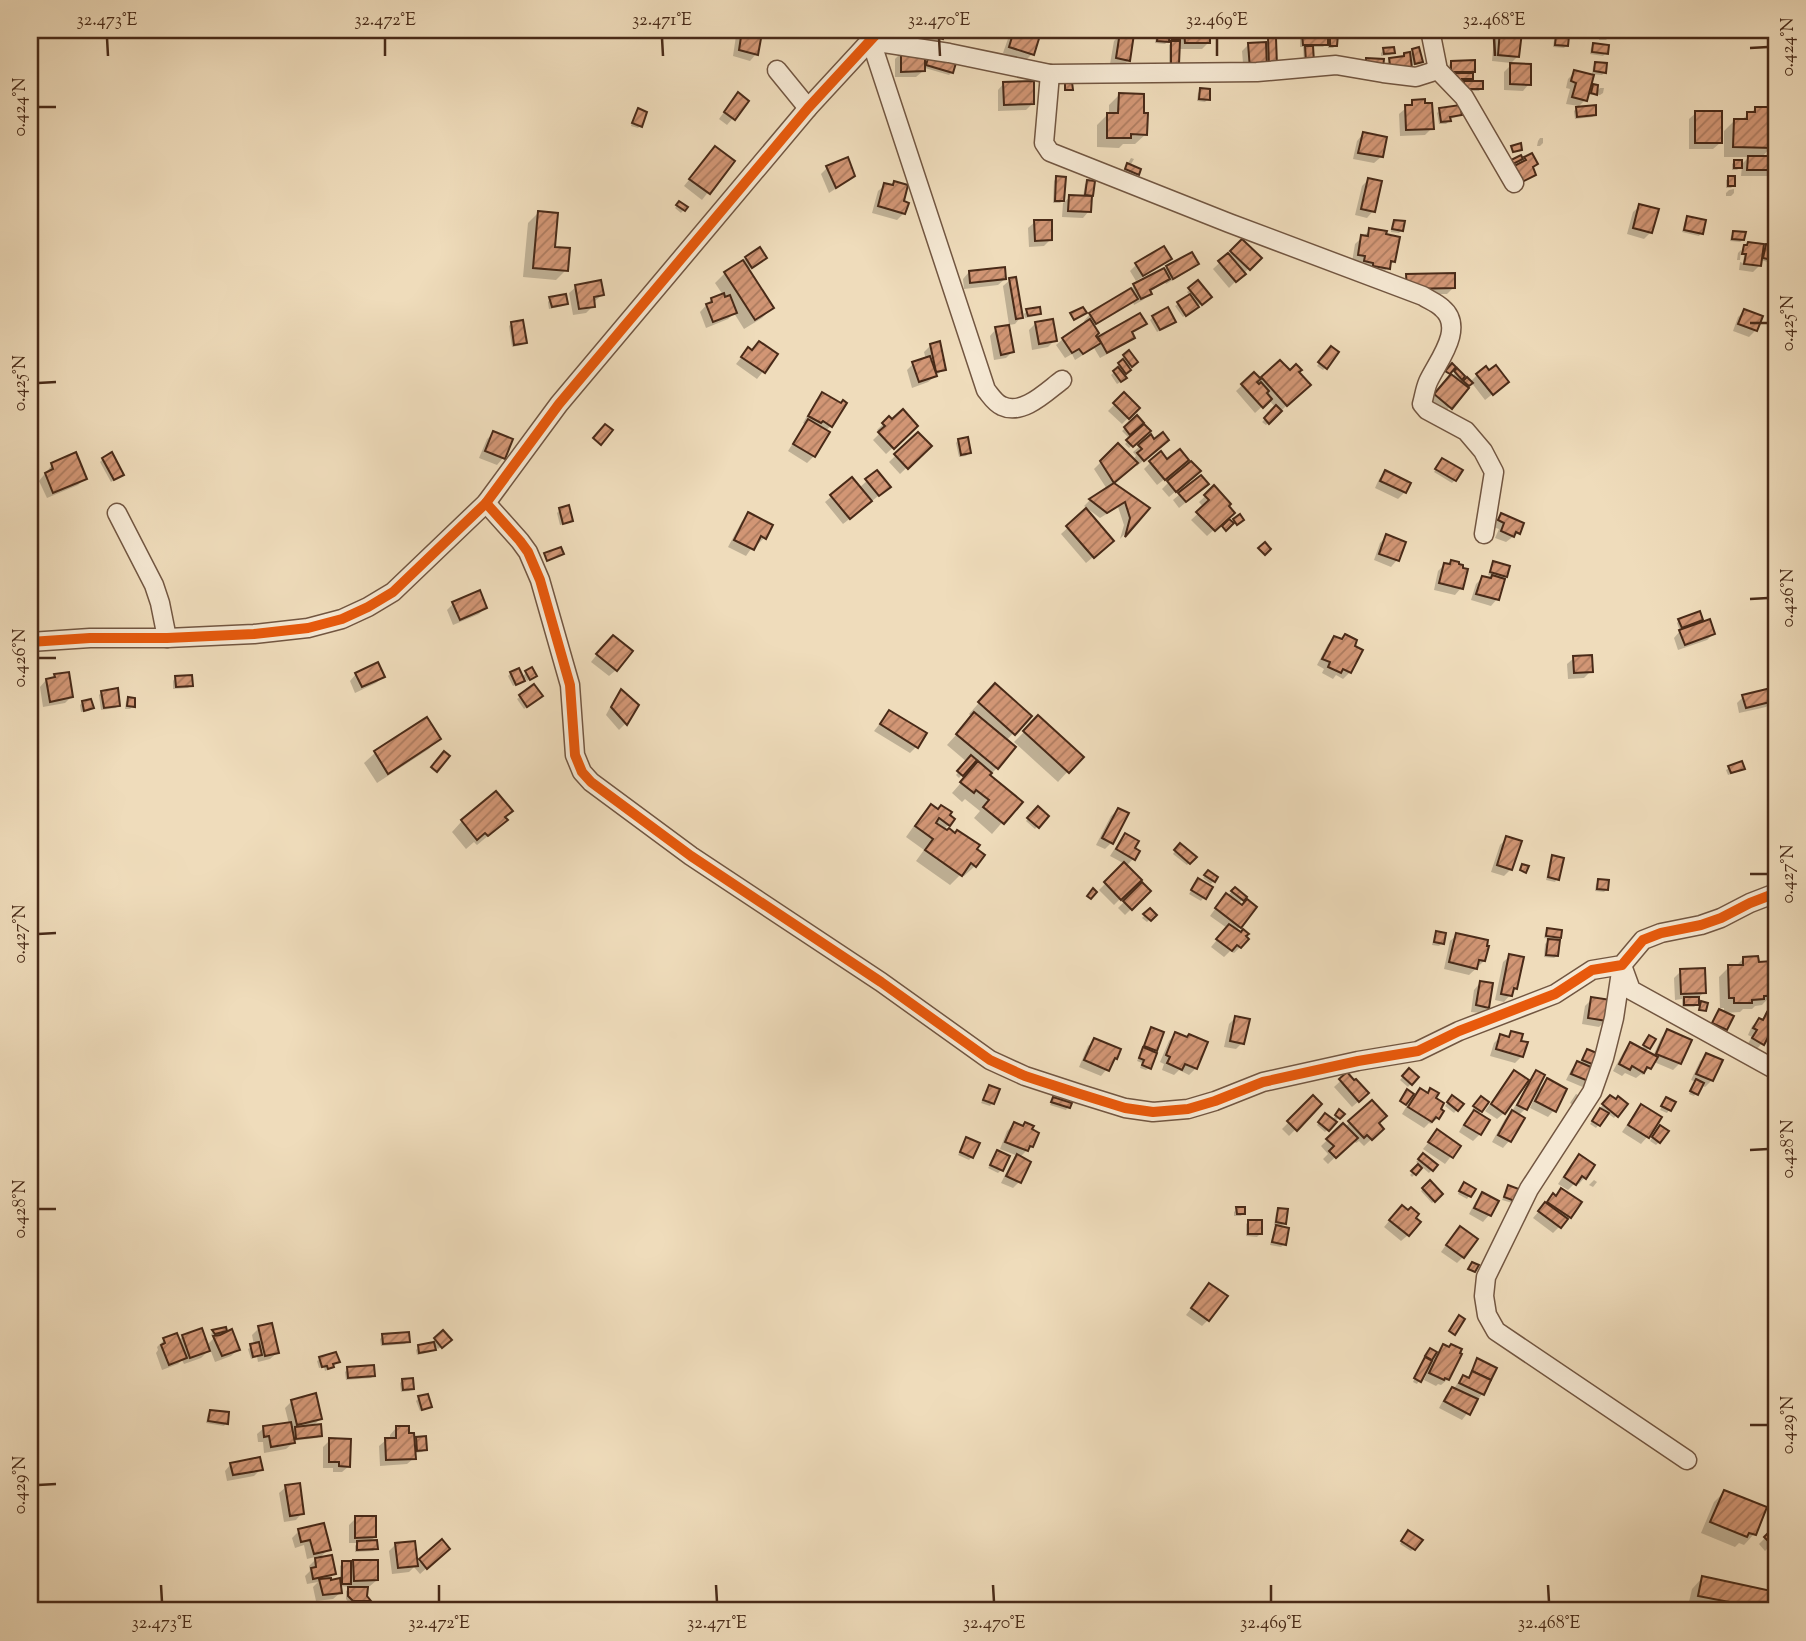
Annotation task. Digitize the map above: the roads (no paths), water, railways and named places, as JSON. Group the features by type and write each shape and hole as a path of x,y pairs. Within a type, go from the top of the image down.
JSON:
{"street":[{"path":"1430,30 1438,70 1464,97 1514,184"},
{"path":"875,35 1050,74 1257,72 1336,65 1416,77 1438,70"},
{"path":"30,642 254,634 308,628 342,620 393,592 486,503 559,404 808,108 875,35"},
{"path":"875,35 986,390 1004,408 1020,407 1034,401 1062,380"},
{"path":"777,70 808,108"},
{"path":"1050,74 1044,143 1050,152 1423,296 1444,309 1451,322 1452,331 1441,361 1428,383 1422,404 1427,410 1466,431 1483,451 1494,472 1484,534"},
{"path":"486,503 520,541 540,579 570,685 575,755 582,772 591,782 691,856 881,982 990,1060 1017,1073 1125,1108 1153,1112 1188,1109 1263,1082 1418,1051 1459,1031 1555,994 1592,970 1622,965"},
{"path":"117,513 154,585 167,638"},
{"path":"1687,1460 1496,1331 1487,1315 1484,1296 1486,1277 1529,1189 1592,1092 1614,1017 1622,965 1643,940 1721,918 1776,893"},
{"path":"1622,965 1631,990 1776,1070"}]}
